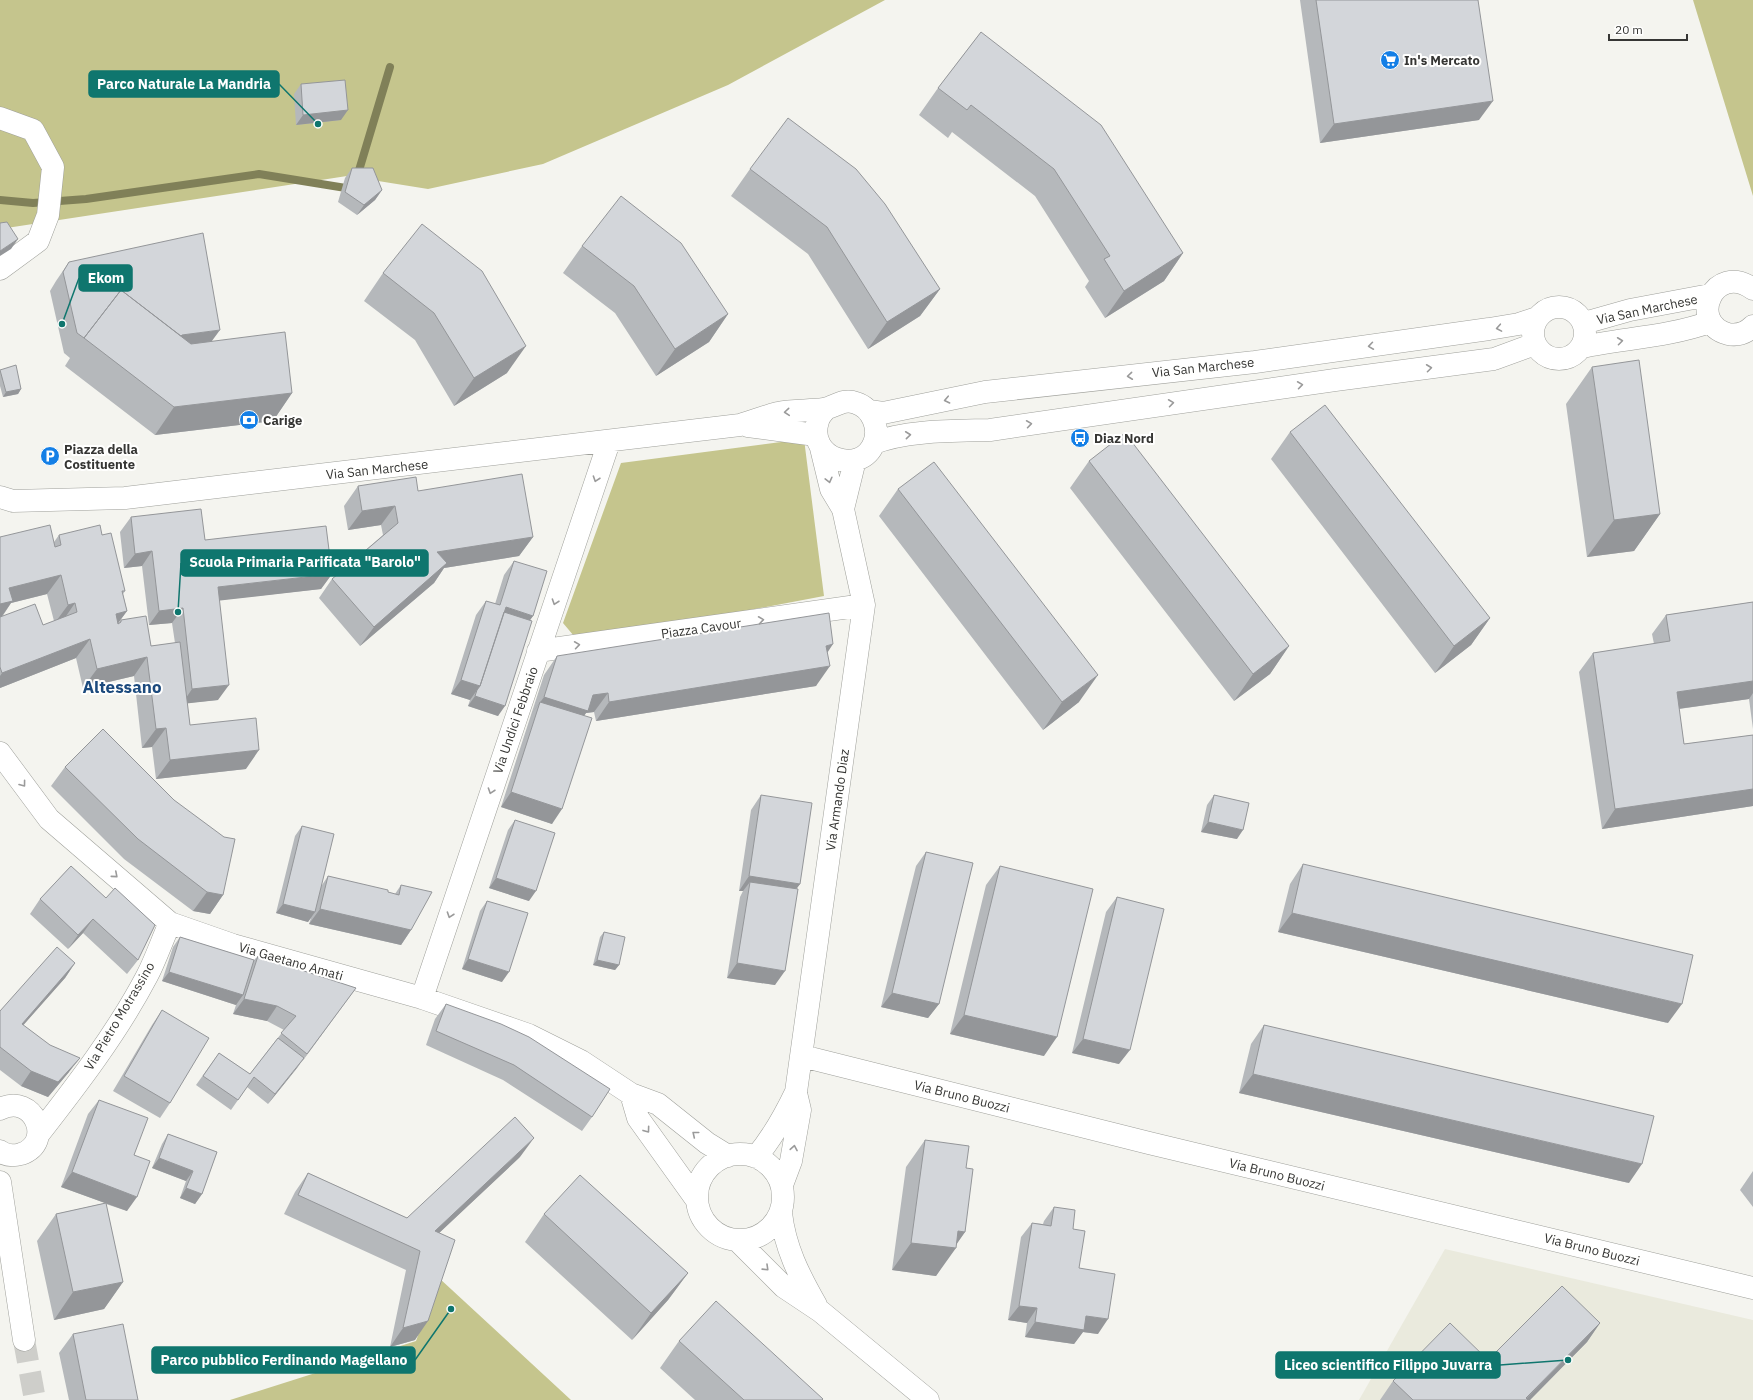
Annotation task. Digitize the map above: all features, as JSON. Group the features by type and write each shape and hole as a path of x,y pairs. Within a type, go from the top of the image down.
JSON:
{"street":[{"path":"0,118 33,130 53,167 48,215 38,241 0,268"},
{"path":"1753,289 1744,283 1733,281 1720,285 1710,296 1706,309 1710,322 1720,332 1733,335 1747,332 1753,326"},
{"name":"Via San Marchese","path":"1584,323 1630,310 1710,296"},
{"path":"1557,306 1569,308 1578,314 1584,323 1586,335 1582,347 1574,355 1563,359 1552,358 1542,353 1535,344 1532,336 1533,326 1537,318 1547,309 1557,306"},
{"name":"Via San Marchese","path":"869,411 883,413 985,392 1255,362 1511,325 1537,318"},
{"name":"Via San Marchese","path":"1582,347 1645,338 1696,327 1710,322"},
{"path":"874,443 887,438 942,431 990,430 1335,380 1494,359 1535,344"},
{"path":"740,425 779,413 826,408 840,402 856,403 869,411 876,427 874,443 866,454 855,460 842,461 830,456 819,441 818,420 826,408"},
{"path":"740,425 819,441"},
{"name":"Via San Marchese","path":"4,502 125,498 609,442 740,425"},
{"name":"Via Armando Diaz","path":"756,1156 766,1145 781,1122 796,1092 864,605 843,509 831,489 819,441"},
{"name":"Via Undici Febbraio","path":"422,998 609,442"},
{"name":"Via Armando Diaz","path":"843,509 855,460"},
{"name":"Piazza Cavour","path":"538,651 864,605"},
{"name":"Via Gaetano Amati","path":"0,753 49,819 170,923 233,945 422,998 529,1035 581,1061 631,1094 658,1104 707,1143 728,1156"},
{"name":"Via Pietro Motrassino","path":"8,1153 30,1149 38,1136 76,1086 116,1027 147,976 170,923"},
{"name":"Via Bruno Buozzi","path":"802,1056 1148,1143 1753,1288"},
{"path":"26,1109 76,1086"},
{"name":"Via Armando Diaz","path":"782,1185 791,1161 800,1110 796,1092"},
{"path":"631,1094 638,1118 696,1199"},
{"path":"2,1106 20,1106 26,1109 36,1120 38,1136"},
{"path":"8,1153 2,1192 24,1340"},
{"path":"744,1154 756,1156 767,1163 776,1173 782,1185 784,1199 781,1213 774,1225 764,1234 751,1240 738,1241 725,1239 709,1228 698,1212 696,1199 697,1187 702,1176 710,1166 720,1159 728,1156 744,1154"},
{"path":"781,1213 783,1230 797,1272 820,1311"},
{"path":"738,1241 784,1287 820,1311 928,1400"}],"shaded area":[{"path":"1445,1249 1753,1320 1753,1400 1359,1400"}],"green space":[{"path":"0,0 885,0 728,85 543,164 428,189 347,176 0,229"},
{"path":"1693,0 1753,0 1753,196"},
{"path":"804,439 824,596 579,642 563,623 621,463"},
{"path":"439,1278 571,1400 230,1400 416,1341"}],"building":[{"name":"In's Mercato","path":"1316,0 1478,0 1493,101 1334,124"},
{"path":"981,32 1101,125 1183,253 1124,291 1104,259 1110,256 1054,169 971,105 967,110 938,88"},
{"path":"345,80 348,110 303,115 301,84"},
{"path":"788,118 856,169 885,204 940,289 887,322 827,227 750,169"},
{"path":"352,168 373,168 382,190 364,205 345,192"},
{"path":"621,196 681,243 728,314 675,349 634,286 582,246"},
{"path":"7,222 18,239 0,251 0,223"},
{"path":"422,224 482,271 526,346 474,378 434,313 383,273"},
{"path":"203,233 220,330 181,336 121,290 84,338 77,333 63,272 69,262"},
{"path":"121,290 191,344 285,332 292,393 174,407 84,338"},
{"path":"1639,360 1660,514 1614,520 1592,367"},
{"path":"16,365 21,389 6,392 0,370"},
{"path":"1325,405 1490,618 1454,646 1290,432"},
{"path":"1125,433 1289,646 1253,674 1089,461"},
{"path":"934,462 1098,675 1062,702 898,489"},
{"path":"522,474 533,537 437,552 447,563 374,627 332,579 398,523 395,506 362,511 358,486 416,477 418,491"},
{"path":"201,509 205,540 326,526 332,574 218,587 229,685 192,689 183,608 159,611 152,551 135,554 131,517"},
{"path":"50,525 55,547 61,545 59,535 100,525 102,535 111,533 125,591 122,591 127,611 116,614 118,624 121,620 146,616 151,646 180,642 190,725 256,718 259,750 170,760 166,728 156,729 147,657 97,669 90,639 2,673 0,667 0,617 35,604 43,625 77,612 75,603 68,605 61,575 9,588 13,601 0,604 0,537"},
{"path":"514,561 547,571 533,616 506,607 480,686 461,680 486,601 500,605"},
{"path":"1753,602 1753,681 1677,692 1684,744 1753,735 1753,789 1615,809 1593,653 1670,641 1666,615"},
{"path":"504,612 532,621 505,706 475,696 480,686"},
{"path":"829,613 833,644 826,646 830,666 609,702 608,693 593,695 588,711 544,697 557,656"},
{"path":"540,702 592,718 562,809 511,792"},
{"path":"103,729 174,800 224,837 235,839 223,895 207,892 138,839 65,767"},
{"path":"761,795 812,803 800,884 749,876"},
{"path":"1214,795 1249,803 1243,830 1208,822"},
{"path":"515,820 555,833 536,891 496,878"},
{"path":"302,826 334,834 315,912 283,904"},
{"path":"926,852 973,863 939,1004 892,993"},
{"path":"1303,864 1693,955 1682,1004 1292,913"},
{"path":"71,866 106,898 115,888 155,925 138,960 93,919 78,935 40,899"},
{"path":"1000,866 1093,889 1057,1037 964,1015"},
{"path":"328,876 388,890 388,892 399,895 401,885 432,892 411,930 320,909"},
{"path":"750,882 798,889 785,971 737,963"},
{"path":"1117,897 1164,909 1130,1050 1083,1039"},
{"path":"487,901 528,913 509,972 468,959"},
{"path":"604,932 625,937 619,965 597,960"},
{"path":"180,937 254,960 243,995 169,972"},
{"path":"57,947 75,963 22,1024 50,1045 80,1058 58,1082 31,1071 0,1047 0,1011"},
{"path":"258,956 356,988 307,1054 281,1033 296,1016 277,1006 244,999"},
{"path":"446,1004 501,1024 529,1037 610,1089 592,1117 514,1065 436,1031"},
{"path":"162,1010 209,1038 170,1103 124,1076"},
{"path":"1264,1025 1654,1116 1642,1164 1253,1074"},
{"path":"278,1038 304,1058 275,1094 254,1077 238,1100 203,1076 219,1053 250,1074"},
{"path":"99,1100 148,1118 134,1155 150,1161 137,1197 72,1172"},
{"path":"515,1117 534,1138 435,1231 455,1240 428,1321 403,1328 420,1251 298,1195 308,1173 407,1218"},
{"path":"168,1134 217,1152 202,1194 186,1188 193,1171 159,1158"},
{"path":"925,1140 969,1146 966,1168 973,1169 965,1232 958,1231 956,1248 911,1243"},
{"path":"580,1175 688,1273 651,1313 544,1214"},
{"path":"106,1203 123,1282 73,1292 56,1214"},
{"path":"1054,1207 1075,1210 1073,1229 1085,1231 1079,1268 1115,1274 1108,1319 1086,1316 1084,1330 1035,1322 1037,1308 1019,1306 1032,1223 1051,1226"},
{"path":"1562,1286 1600,1323 1526,1398 1528,1400 1413,1400 1393,1381 1450,1323 1488,1360"},
{"path":"716,1301 823,1399 744,1400 679,1341"},
{"path":"123,1324 138,1400 86,1400 73,1334"}],"waterway":[{"path":"357,177 390,67"},
{"path":"0,200 33,203 86,199 259,174 352,189"}],"tunnel":[{"path":"24,1340 35,1400"}],"place":[{"name":"In's Mercato","path":"1390,60"},
{"name":"Parco Naturale La Mandria","path":"318,124"},
{"name":"Ekom","path":"62,324"},
{"name":"Carige","path":"249,420"},
{"name":"Diaz Nord","path":"1080,438"},
{"name":"Piazza della Costituente","path":"50,456"},
{"name":"Scuola Primaria Parificata \"Barolo\"","path":"178,612"},
{"name":"Parco pubblico Ferdinando Magellano","path":"451,1309"},
{"name":"Liceo scientifico Filippo Juvarra","path":"1568,1360"}],"district":[{"name":"Altessano","path":"122,687"}]}
